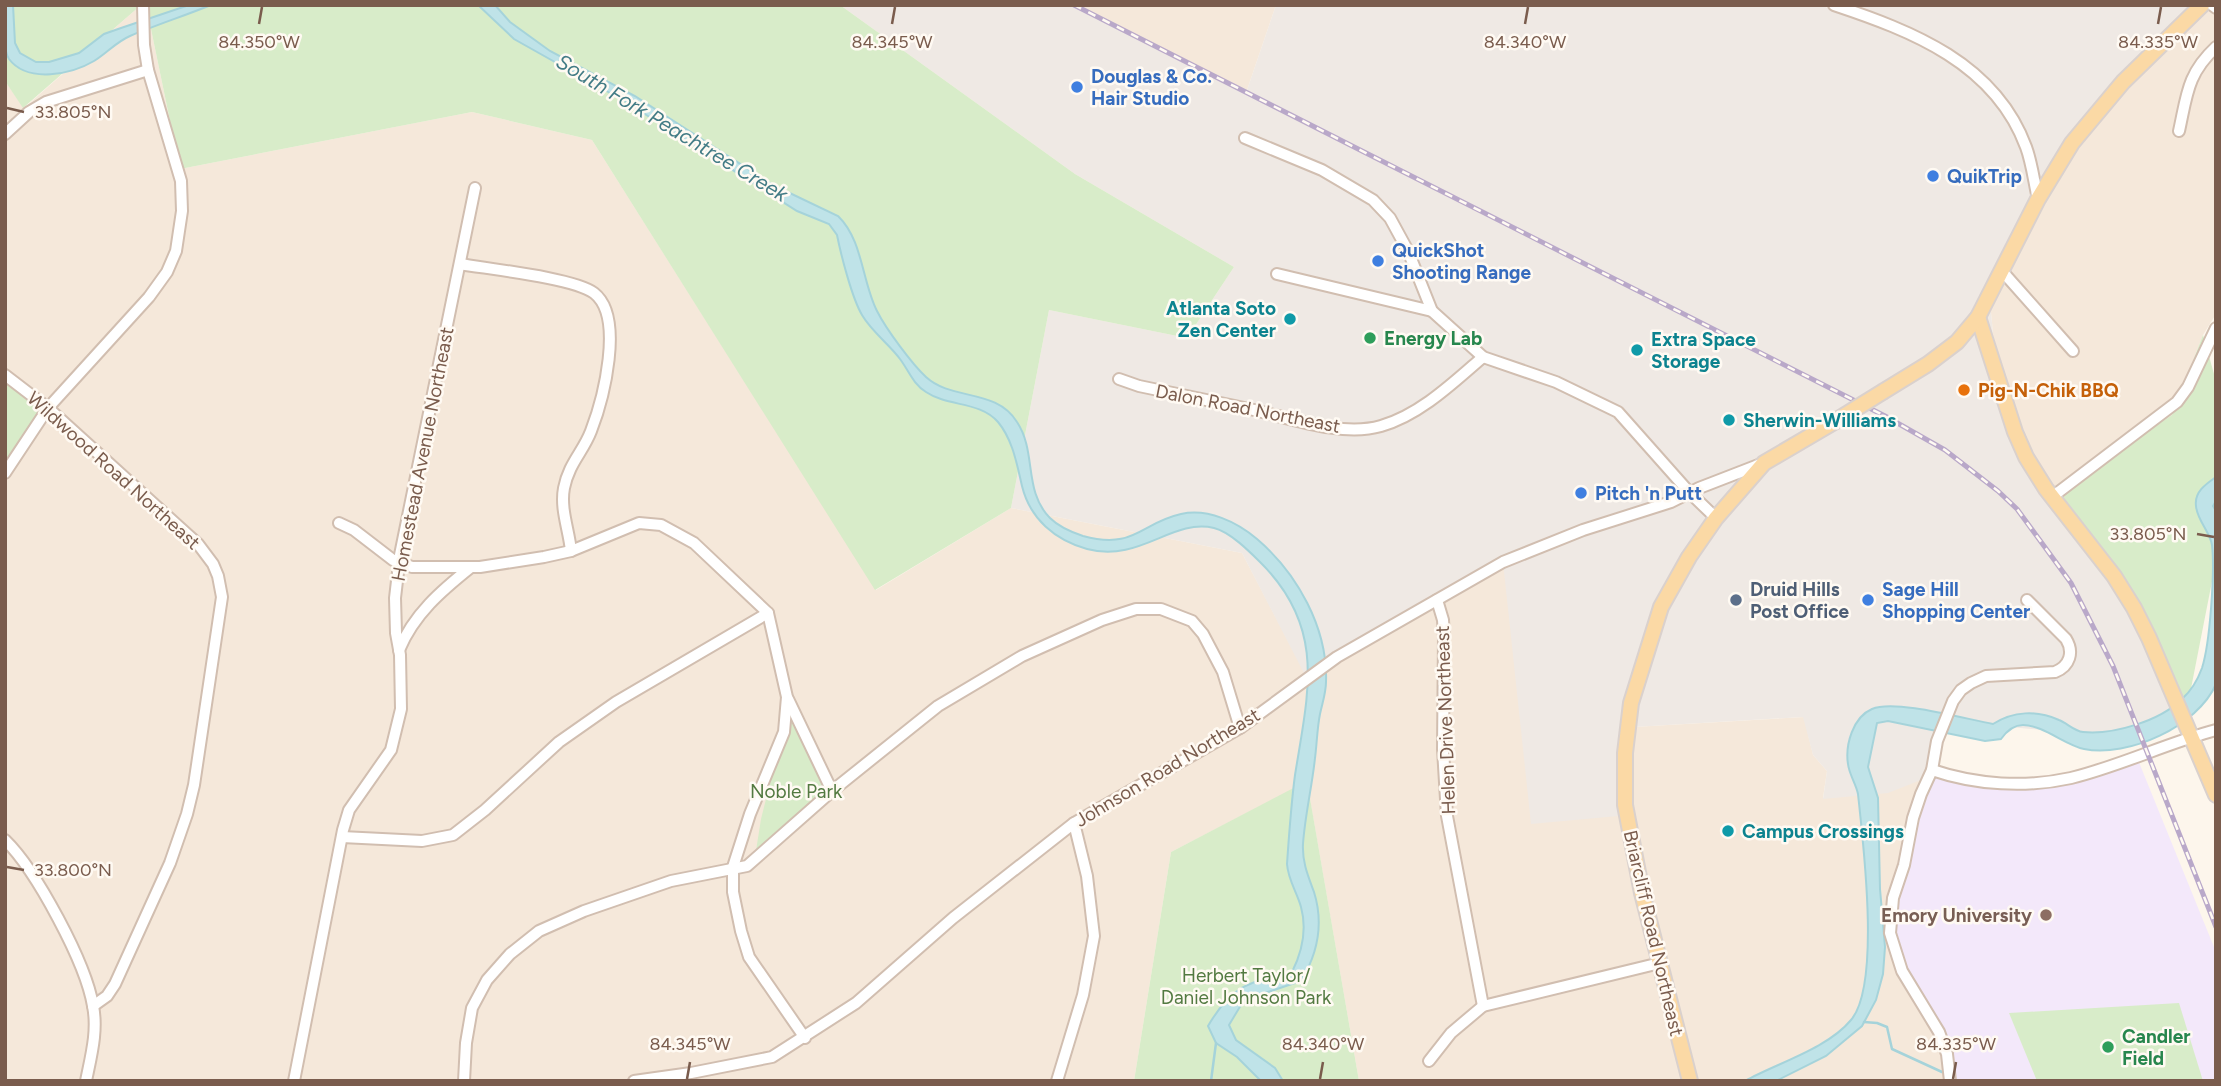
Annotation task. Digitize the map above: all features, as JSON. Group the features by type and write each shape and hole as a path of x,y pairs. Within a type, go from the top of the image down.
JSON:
{"main road":[{"name":"Briarcliff Road Northeast","path":"1690,1081 1642,893 1625,805 1625,753 1631,703 1661,607 1689,557 1716,518 1765,463 1928,364 1957,342 1978,317 2038,199 2072,144 2123,82 2202,5"},
{"path":"1978,317 2015,432 2031,466 2120,584 2143,624 2216,795"}],"street":[{"path":"5,473 48,408 149,297 167,272 176,251 182,211 181,181 148,70 143,5"},
{"path":"1834,5 1918,38 1954,57 1980,78 2004,104 2026,147 2038,199"},
{"path":"2179,131 2191,77 2216,47"},
{"path":"5,134 29,112 46,102 148,70"},
{"path":"1245,138 1322,170 1373,200 1390,218 1408,251 1432,311 1483,357 1556,382 1618,412 1689,492 1716,518"},
{"name":"Homestead Avenue Northeast","path":"294,1081 349,810 391,750 401,709 400,650 396,633 395,598 399,563 475,188"},
{"path":"460,264 575,284 596,294 606,309 610,343 605,388 590,433 572,462 562,503 570,551"},
{"path":"2002,271 2073,351"},
{"path":"1277,274 1432,311"},
{"path":"2052,497 2177,402 2188,387 2216,328"},
{"name":"Dalon Road Northeast","path":"1118,379 1306,423 1358,430 1382,426 1408,414 1449,386 1483,357"},
{"name":"Wildwood Road Northeast","path":"5,375 48,408 198,544 213,564 222,597 196,774 179,839 115,984 107,996 93,1006"},
{"name":"Johnson Road Northeast","path":"634,1081 692,1077 772,1057 856,1003 953,918 1074,822 1240,727 1337,657 1503,562 1538,547 1671,502 1689,492 1765,463"},
{"path":"339,523 354,530 399,563 412,567 507,564 570,551 639,523 661,525 694,543 768,613 787,697 832,792"},
{"path":"400,650 408,631 430,602 471,567"},
{"name":"Helen Drive Northeast","path":"1437,600 1444,636 1443,749 1447,816 1483,1006"},
{"path":"1950,1081 1947,1054 1939,1032 1902,971 1890,933 1893,898 1904,866 1913,818 1932,770 1937,741 1953,701 1964,687 1986,676 2055,672 2067,664 2071,654 2066,639 2027,600"},
{"path":"464,1081 466,1042 472,1008 487,980 510,954 540,931 584,911 671,881 747,866 832,792 938,706 1022,656 1102,620 1136,609 1161,609 1192,621 1203,634 1223,672 1240,727"},
{"path":"342,836 422,841 453,835 485,810 535,763 616,702 768,613"},
{"path":"787,697 785,732 750,814 733,867 733,892 740,931 750,957 805,1038"},
{"path":"1932,770 1975,781 2015,783 2072,778 2216,730"},
{"path":"1057,1081 1083,995 1094,936 1087,876 1074,822"},
{"path":"5,840 36,880 70,943 87,984 93,1006 94,1042 86,1081"},
{"path":"1429,1061 1451,1033 1483,1006 1660,963"}],"shaded area":[{"path":"141,5 146,5 180,169 472,112 592,140 876,590 1011,508 1242,553 1308,679 1503,562 1623,771 1634,727 1804,717 1813,755 1827,771 1823,798 1926,778 1938,1040 1947,1081 1359,1081 1307,782 1171,852 1134,1081 5,1081 5,81 24,108"},
{"path":"840,5 1075,5 1246,93 1276,5 1818,5 1840,11 1848,5 2202,5 2076,134 1990,302 2000,406 2028,477 2135,607 2175,679 2186,714 2099,735 1943,721 1926,778 1888,793 1823,799 1827,771 1813,755 1803,717 1634,727 1623,771 1629,815 1531,824 1503,562 1307,679 1242,553 1011,508 1049,310 1187,338 1234,267 1075,174"},
{"path":"1075,5 1276,5 1246,93"},
{"path":"2202,5 2216,5 2216,314 2203,335 2172,415 2047,498 2028,477 2000,406 1990,302 2076,134"},
{"name":"Emory University","path":"2136,755 2216,952 2216,1081 1958,1081 1949,1076 1947,1054 1890,933 1893,898 1932,770 1957,778 2036,783"}],"green space":[{"path":"5,5 141,5 23,108 5,81"},
{"path":"146,5 840,5 1075,174 1234,267 1187,338 1049,310 1011,508 875,590 592,140 472,112 180,169"},
{"path":"2203,335 2216,381 2216,561 2186,714 2175,679 2135,607 2047,498 2172,415"},
{"path":"5,373 48,411 5,474"},
{"name":"Noble Park","path":"789,708 830,797 790,835 755,857 761,819"},
{"name":"Herbert Taylor/ Daniel Johnson Park","path":"1307,781 1359,1081 1134,1081 1171,852"},
{"name":"Candler Field","path":"2179,1003 2203,1081 2037,1081 2009,1013"}],"water":[{"path":"5,5 13,5 15,43 20,53 36,62 49,62 79,53 104,34 121,28 189,5 211,5 130,36 85,66 62,73 38,74 17,67 9,59 5,41"},
{"name":"South Fork Peachtree Creek","path":"478,5 495,5 510,22 550,51 635,96 773,185 838,216 853,237 877,311 914,364 937,384 998,404 1017,422 1027,446 1036,496 1057,524 1083,536 1114,540 1126,538 1181,514 1212,515 1249,533 1285,568 1316,622 1325,662 1326,682 1303,844 1304,863 1319,915 1318,938 1312,960 1301,981 1244,1000 1229,1025 1236,1040 1275,1068 1283,1081 1261,1081 1237,1057 1216,1043 1208,1026 1225,1002 1243,987 1292,972 1302,940 1303,915 1287,864 1308,663 1296,612 1281,587 1245,547 1214,528 1184,529 1139,546 1106,552 1075,545 1054,534 1038,518 1026,498 1011,445 998,422 991,415 973,407 935,397 922,389 896,354 866,321 858,308 837,235 829,224 797,211 626,102 514,39"},
{"path":"2216,477 2216,501 2213,506 2216,511 2216,684 2207,699 2194,713 2160,736 2121,749 2102,751 2077,747 2046,732 2023,725 2008,731 2001,739 1985,741 1888,721 1877,723 1868,767 1878,798 1880,889 1885,947 1883,974 1876,1000 1862,1026 1826,1056 1776,1081 1745,1081 1829,1039 1851,1020 1860,1002 1868,946 1868,912 1858,794 1847,757 1849,740 1860,718 1872,709 1897,706 1993,724 2009,716 2034,713 2059,720 2080,731 2095,732 2136,725 2173,707 2194,685 2205,657 2213,557 2211,540 2197,511 2196,501 2202,489"}],"waterway":[{"path":"1864,1022 1887,1027 1892,1049 1942,1072"},
{"path":"1211,1081 1216,1043"}],"railway":[{"path":"1074,5 1885,416 1945,450 1998,491 2017,509 2071,583 2113,666 2216,927"}],"place":[{"name":"Douglas & Co. Hair Studio","path":"1077,87"},
{"name":"QuikTrip","path":"1933,176"},
{"name":"QuickShot Shooting Range","path":"1378,261"},
{"name":"Atlanta Soto Zen Center","path":"1290,319"},
{"name":"Energy Lab","path":"1370,338"},
{"name":"Extra Space Storage","path":"1637,350"},
{"name":"Pig-N-Chik BBQ","path":"1964,390"},
{"name":"Sherwin-Williams","path":"1729,420"},
{"name":"Pitch 'n Putt","path":"1581,493"},
{"name":"Druid Hills Post Office","path":"1736,600"},
{"name":"Sage Hill Shopping Center","path":"1868,600"},
{"name":"Campus Crossings","path":"1728,831"},
{"name":"Emory University","path":"2046,915"},
{"name":"Candler Field","path":"2108,1047"}]}
